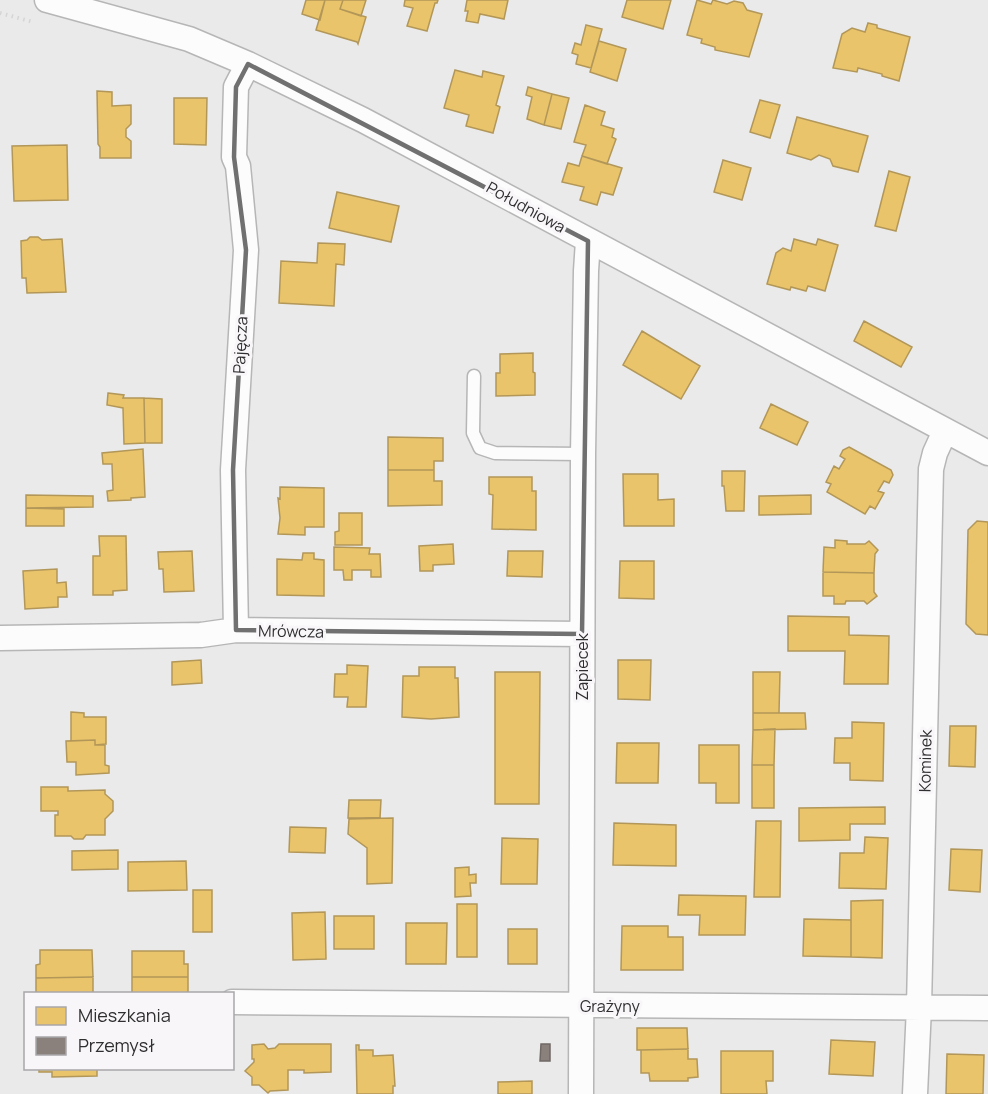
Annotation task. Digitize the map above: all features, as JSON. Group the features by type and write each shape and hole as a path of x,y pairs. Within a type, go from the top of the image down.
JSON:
{"street":[{"name":"Południowa","path":"47,0 189,39 248,64 363,120 988,453"},
{"name":"Pajęcza","path":"236,630 233,470 246,250 238,166 234,157 236,87 248,64"},
{"name":"Zapiecek","path":"581,1094 583,454 585,271 588,241"},
{"name":"Kominek","path":"915,1094 931,469 945,431"},
{"name":"Mrówcza","path":"0,638 201,635 236,630 582,634"},
{"name":"Grażyny","path":"234,1002 988,1008"}],"lane":[{"path":"474,376 473,433 480,448 495,453 583,454"}],"highlighted area":[{"path":"248,64 588,241 582,634 236,630 233,470 246,250 234,157 236,87"}],"building: Mieszkania":[{"path":"306,0 325,0 320,20 302,14"},
{"path":"325,0 343,0 340,9 366,17 358,44 316,30"},
{"path":"343,0 366,0 361,16 340,9"},
{"path":"405,0 438,0 435,3 427,31 407,26 413,8 404,6"},
{"path":"467,0 508,0 504,19 480,14 478,23 466,21"},
{"path":"627,0 671,0 663,29 622,17"},
{"path":"697,0 711,4 713,0 727,4 734,1 743,3 747,10 762,14 749,57 715,50 715,47 701,43 702,39 687,35"},
{"path":"868,23 877,25 877,28 910,37 899,81 858,68 857,72 833,68 842,34 852,28 865,32"},
{"path":"586,25 602,29 591,68 576,64 578,55 572,53 575,43 581,45"},
{"path":"599,41 626,49 617,81 590,72"},
{"path":"455,70 482,77 483,71 504,76 496,105 500,107 493,133 466,126 469,115 444,108"},
{"path":"528,87 552,94 544,125 527,119 532,97 526,95"},
{"path":"97,91 112,92 112,106 131,105 131,124 126,129 126,137 131,141 131,158 100,158"},
{"path":"552,94 569,98 561,129 544,125"},
{"path":"174,98 207,98 206,145 174,144"},
{"path":"760,100 780,105 770,138 750,132"},
{"path":"585,105 605,112 601,125 614,129 612,137 616,139 607,164 582,156 586,145 574,142"},
{"path":"797,117 868,136 858,172 833,166 830,159 819,155 811,160 787,153"},
{"path":"67,145 68,200 14,201 12,146"},
{"path":"582,156 622,168 613,195 601,192 597,205 580,200 584,187 562,182 568,163 579,166"},
{"path":"723,160 751,168 742,200 714,192"},
{"path":"889,171 910,177 896,231 875,226"},
{"path":"337,192 399,206 391,242 329,228"},
{"path":"30,237 38,237 42,240 62,239 66,292 27,293 26,278 22,278 21,241"},
{"path":"794,239 816,245 818,239 838,245 825,291 808,286 806,291 791,287 790,290 767,284 776,253 783,248 791,251"},
{"path":"318,243 345,244 344,265 336,264 334,306 279,303 281,261 317,263"},
{"path":"864,321 912,347 901,367 854,341"},
{"path":"642,331 700,366 681,399 623,365"},
{"path":"533,353 535,395 496,396 496,373 500,373 500,354"},
{"path":"108,393 124,395 123,398 144,398 145,443 124,444 123,408 107,405"},
{"path":"144,398 162,399 162,443 145,443"},
{"path":"771,404 808,422 797,445 760,428"},
{"path":"388,437 443,438 443,461 434,461 434,470 388,470"},
{"path":"849,447 891,470 893,475 889,483 884,481 878,491 884,493 875,509 870,506 865,514 827,492 831,484 826,482 834,466 839,469 845,459 840,456 843,450"},
{"path":"143,449 145,497 108,501 107,491 113,490 112,464 103,464 102,453"},
{"path":"388,470 434,470 434,481 442,481 442,505 388,506"},
{"path":"722,471 745,471 744,511 726,511"},
{"path":"623,474 658,474 658,500 674,499 674,526 624,526"},
{"path":"489,477 532,477 532,491 536,491 536,530 492,529 493,495 489,494"},
{"path":"280,487 324,488 324,527 305,527 305,535 278,534"},
{"path":"26,495 93,496 93,507 26,508"},
{"path":"811,495 811,514 759,515 759,496"},
{"path":"26,508 64,509 64,526 26,526"},
{"path":"339,513 362,513 362,545 335,545 335,532 339,531"},
{"path":"977,521 988,522 988,635 976,634 966,624 968,530"},
{"path":"99,536 126,536 127,590 113,591 113,595 93,595 93,556 100,556"},
{"path":"835,540 847,541 847,544 865,544 869,541 878,550 875,554 874,573 823,572 824,547 835,548"},
{"path":"453,544 454,564 433,565 433,571 420,571 419,546"},
{"path":"334,547 370,548 369,554 380,554 381,577 371,577 371,570 352,570 352,580 344,580 343,570 334,570"},
{"path":"192,551 194,591 164,592 163,569 159,569 158,552"},
{"path":"508,551 543,551 542,577 507,576"},
{"path":"303,553 314,553 314,559 324,560 324,596 277,595 277,559 302,560"},
{"path":"620,561 654,561 654,599 619,598"},
{"path":"57,569 57,583 66,582 67,597 58,597 58,607 25,609 23,571"},
{"path":"823,572 874,573 874,592 877,596 867,604 864,601 846,601 845,604 834,604 834,596 823,596"},
{"path":"788,616 849,617 849,635 889,636 888,684 844,684 845,651 788,651"},
{"path":"201,660 202,683 172,685 172,662"},
{"path":"618,660 651,660 650,700 618,699"},
{"path":"347,665 368,666 366,707 347,707 348,697 334,697 335,674 347,674"},
{"path":"419,667 455,667 455,678 458,678 459,717 431,719 402,717 403,676 419,676"},
{"path":"495,672 540,672 539,804 495,804"},
{"path":"753,672 780,672 779,713 753,713"},
{"path":"71,712 84,713 84,717 106,717 106,744 95,745 95,740 71,741"},
{"path":"753,713 805,713 806,729 753,730"},
{"path":"852,722 884,723 883,781 850,780 850,763 834,763 835,738 852,738"},
{"path":"950,726 976,726 975,767 949,766"},
{"path":"775,729 774,765 752,765 753,730"},
{"path":"95,740 95,745 105,745 105,765 109,766 109,773 76,775 76,762 67,762 66,741"},
{"path":"617,743 659,743 658,783 616,783"},
{"path":"699,745 739,745 739,803 716,803 716,783 699,783"},
{"path":"752,765 774,765 774,808 752,808"},
{"path":"41,787 68,787 68,791 105,790 105,794 113,801 113,811 105,819 105,835 86,835 83,839 55,836 55,815 58,815 58,811 41,811"},
{"path":"349,800 381,800 380,818 348,818"},
{"path":"885,807 885,824 850,824 850,840 799,841 799,808"},
{"path":"393,818 392,883 367,884 367,848 348,834 349,819"},
{"path":"756,821 781,821 780,897 754,897"},
{"path":"614,823 676,825 676,866 613,865"},
{"path":"290,827 326,828 325,853 289,852"},
{"path":"865,837 888,838 886,889 839,888 840,853 864,853"},
{"path":"502,838 538,839 537,884 501,884"},
{"path":"951,849 982,850 980,892 949,890"},
{"path":"118,850 118,869 72,870 72,851"},
{"path":"186,861 187,890 128,891 128,862"},
{"path":"469,867 469,875 476,874 476,883 470,883 471,896 455,897 455,868"},
{"path":"193,890 212,890 212,932 193,932"},
{"path":"679,895 746,896 745,935 699,935 700,915 678,915"},
{"path":"883,900 882,958 851,957 851,901"},
{"path":"457,904 477,904 477,957 457,957"},
{"path":"325,912 326,959 293,960 292,913"},
{"path":"334,916 374,916 374,949 334,949"},
{"path":"804,919 851,920 851,957 803,956"},
{"path":"406,923 447,923 446,964 406,964"},
{"path":"622,926 668,926 668,937 683,937 683,970 621,970"},
{"path":"508,929 537,929 537,964 508,964"},
{"path":"40,950 92,950 93,977 36,978 36,965 40,964"},
{"path":"132,951 184,951 184,964 188,964 188,977 132,977"},
{"path":"93,977 93,992 36,992 36,978"},
{"path":"132,977 188,977 188,992 132,992"},
{"path":"637,1028 687,1028 688,1049 637,1050"},
{"path":"831,1040 875,1042 873,1076 829,1074"},
{"path":"264,1044 268,1049 275,1048 279,1044 331,1044 331,1072 304,1073 304,1070 288,1070 288,1090 268,1093 259,1085 252,1085 252,1077 245,1071 254,1062 252,1045"},
{"path":"356,1045 359,1045 359,1050 373,1050 373,1056 393,1055 395,1086 393,1086 393,1094 357,1094"},
{"path":"688,1049 688,1059 697,1059 698,1077 688,1078 688,1081 650,1081 649,1073 641,1073 641,1050"},
{"path":"721,1051 773,1051 773,1081 766,1081 767,1094 721,1094"},
{"path":"947,1054 984,1055 983,1094 946,1094"},
{"path":"39,1070 97,1070 97,1076 52,1077 52,1072 39,1072"},
{"path":"532,1081 532,1094 498,1094 498,1082"}],"building: Przemysł":[{"path":"541,1044 550,1044 550,1061 540,1061"}]}
